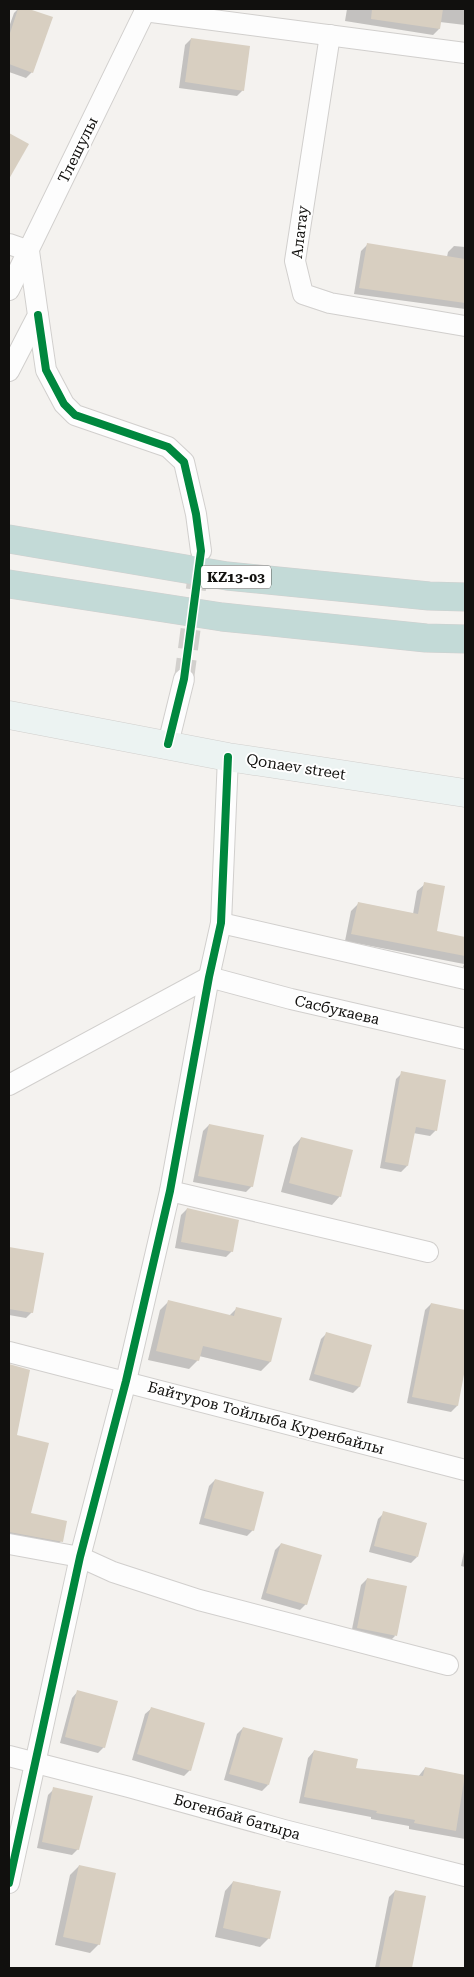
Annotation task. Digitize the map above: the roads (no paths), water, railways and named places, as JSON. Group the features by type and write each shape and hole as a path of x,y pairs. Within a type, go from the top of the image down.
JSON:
{"highway":[{"name":"KZ13-03","path":"9,539 227,576 429,596 465,597"},
{"path":"9,584 222,617 426,638 465,639"}],"main road":[{"name":"Qonaev street","path":"9,715 228,757 465,792"}],"street":[{"path":"145,10 465,53"},
{"name":"Тлешулы","path":"9,290 145,10"},
{"name":"Алатау","path":"330,35 295,260 303,294 330,304 465,326"},
{"path":"9,244 29,251 46,370 64,404 75,415 168,446 184,462 196,514 201,551"},
{"path":"9,371 38,315"},
{"path":"168,744 184,679"},
{"path":"9,1884 80,1557 126,1381 170,1191 209,977 221,923 228,757"},
{"path":"221,923 465,979"},
{"path":"9,1085 209,977"},
{"name":"Сасбукаева","path":"209,977 291,999 465,1039"},
{"path":"170,1191 428,1252"},
{"name":"Байтуров Тойлыба Куренбайлы","path":"9,1352 465,1470"},
{"path":"9,1544 80,1557 114,1572 198,1600 448,1665"},
{"name":"Богенбай батыра","path":"9,1756 284,1830 465,1876"}],"tunnel":[{"path":"184,679 200,558"}]}
